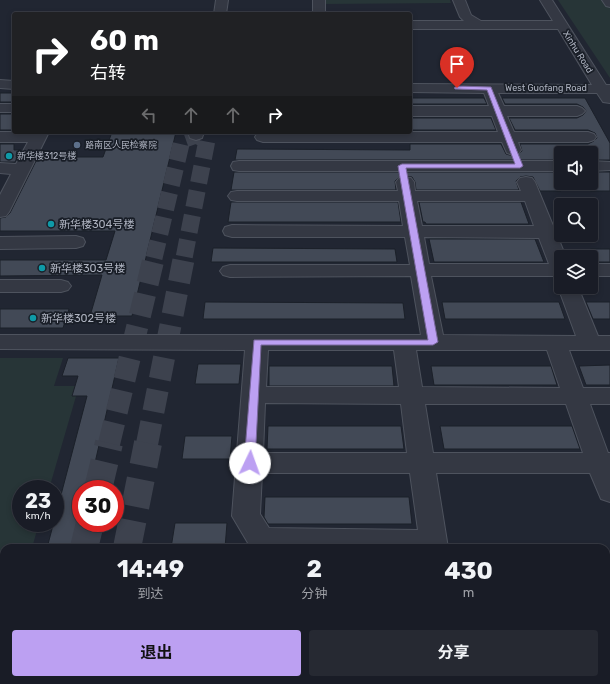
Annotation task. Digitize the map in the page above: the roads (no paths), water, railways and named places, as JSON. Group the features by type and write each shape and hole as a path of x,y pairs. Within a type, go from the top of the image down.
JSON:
{"street":[{"path":"220,12 222,0"},
{"path":"319,0 319,12"},
{"path":"459,0 466,18"},
{"name":"Xinhu Road","path":"546,0 605,89 610,103"},
{"path":"412,18 466,18 478,25"},
{"path":"412,25 562,25"},
{"path":"0,84 12,85"},
{"name":"West Guofang Road","path":"412,88 605,89"},
{"path":"489,88 554,253"},
{"path":"0,108 12,108"},
{"path":"412,111 577,111"},
{"path":"0,137 40,135"},
{"path":"1,206 40,135"},
{"path":"396,135 433,342"},
{"path":"263,137 396,135 588,137"},
{"path":"239,166 554,166"},
{"path":"0,168 23,168"},
{"path":"237,196 531,196"},
{"path":"232,231 545,232"},
{"path":"0,242 76,242"},
{"path":"230,271 554,270"},
{"path":"598,270 610,270"},
{"path":"0,286 61,286"},
{"path":"0,342 600,343 572,294"},
{"path":"257,342 246,516 264,544"},
{"path":"404,342 434,544"},
{"path":"555,343 574,396 605,463 610,492"},
{"path":"254,395 610,396"},
{"path":"250,463 605,463"}],"tunnel":[{"path":"154,258 182,140 196,135 207,140 184,258"},
{"path":"109,444 154,257"},
{"path":"147,444 184,257"},
{"path":"100,480 109,443"},
{"path":"128,544 148,443"},
{"path":"85,544 88,532"}],"place":[{"name":"路南区人民检察院","path":"77,145"},
{"name":"新华楼312号楼","path":"9,156"},
{"name":"新华楼304号楼","path":"51,224"},
{"name":"新华楼303号楼","path":"42,268"},
{"name":"新华楼302号楼","path":"33,318"}]}
